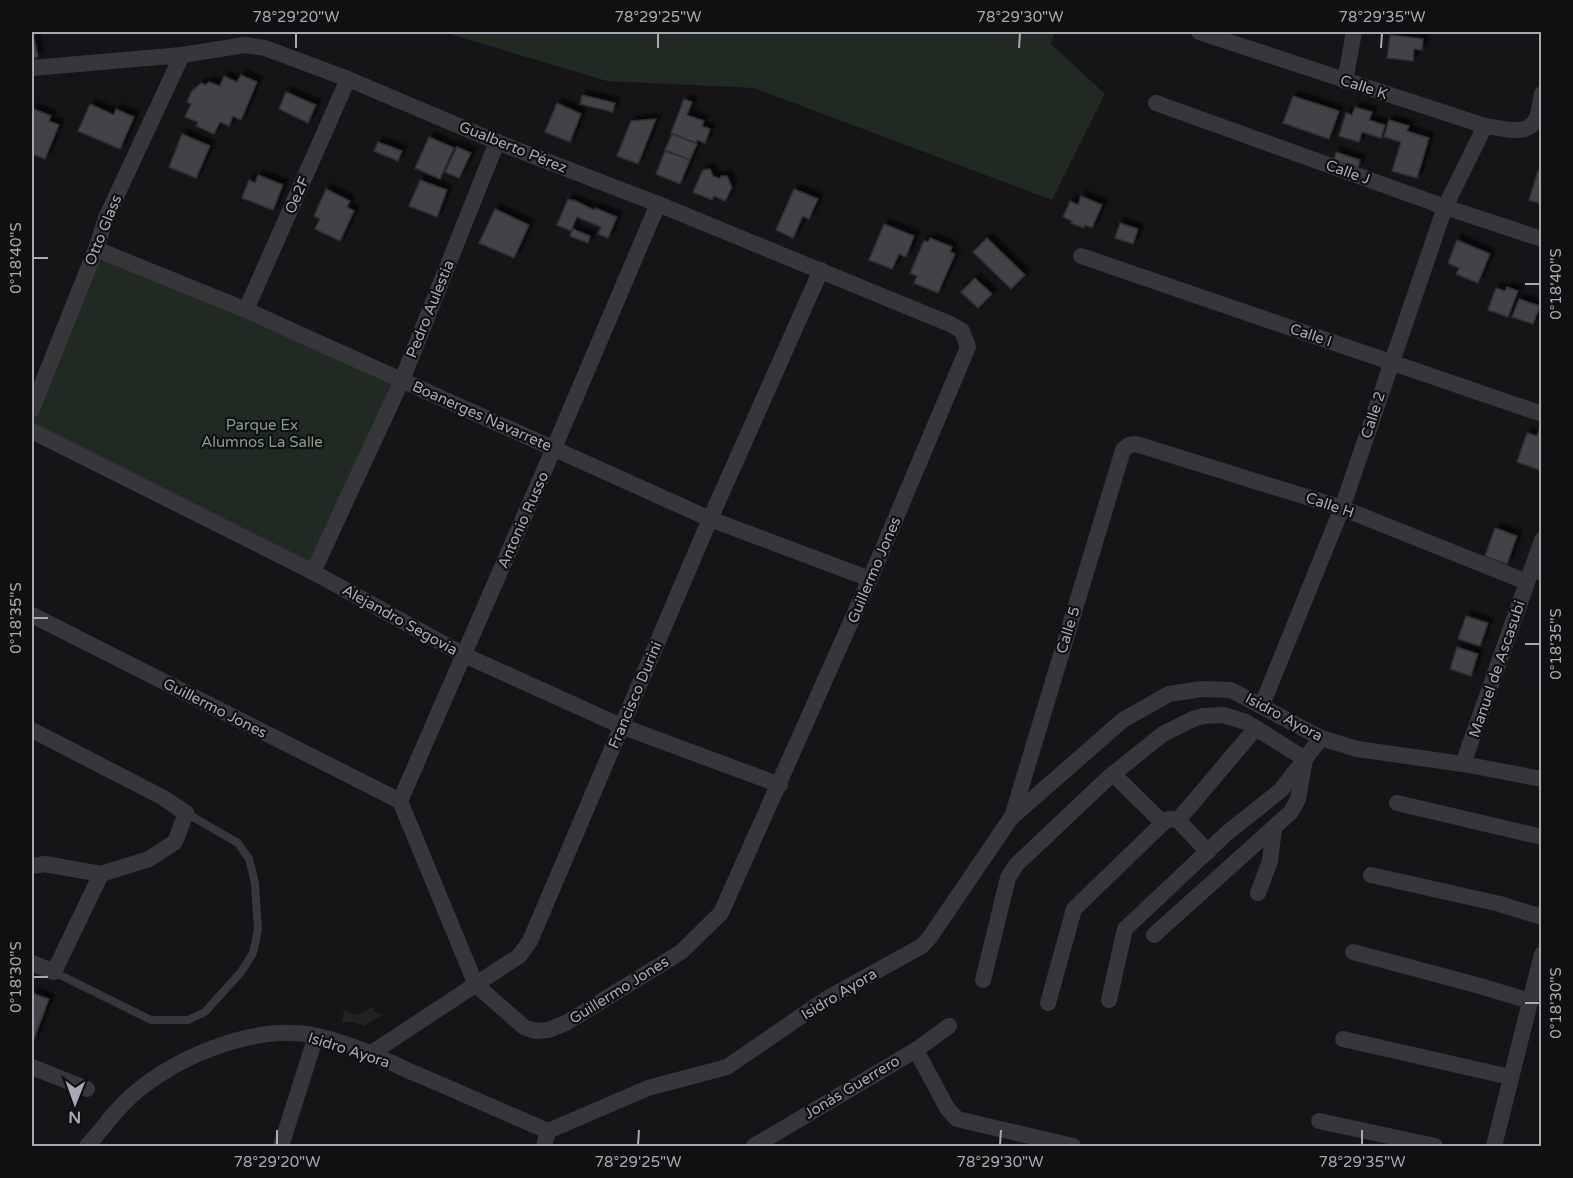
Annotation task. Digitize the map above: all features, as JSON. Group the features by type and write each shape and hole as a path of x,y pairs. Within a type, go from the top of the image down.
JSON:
{"street":[{"name":"Calle K","path":"1199,32 1485,126 1519,130 1531,127 1537,118 1542,94"},
{"path":"1345,81 1354,32"},
{"name":"Gualberto Pérez","path":"32,68 182,55 245,45 265,48 348,79 497,142 658,204 950,324 962,331 968,347"},
{"name":"Otto Glass","path":"32,409 96,249 106,218 182,55"},
{"name":"Oe2F","path":"246,310 348,79"},
{"name":"Calle J","path":"1156,102 1444,207 1542,239"},
{"name":"Calle 2","path":"1262,705 1342,508 1444,207 1485,126"},
{"name":"Pedro Aulestia","path":"313,572 402,380 497,142"},
{"name":"Antonio Russo","path":"400,801 658,204"},
{"name":"Boanerges Navarrete","path":"96,249 246,310 710,519 870,579"},
{"name":"Calle I","path":"1081,256 1542,414"},
{"name":"Francisco Durini","path":"370,1054 519,956 530,941 710,519 821,270"},
{"name":"Guillermo Jones","path":"32,615 400,801 476,985 524,1027 536,1031 548,1030 566,1023 681,952 721,913 870,579 968,347"},
{"name":"Alejandro Segovia","path":"32,431 313,572 464,655 621,726 780,785"},
{"name":"Calle H","path":"1129,445 1136,444 1342,508 1533,577"},
{"name":"Calle 5","path":"1011,818 1123,450 1129,445"},
{"name":"Manuel de Ascasubi","path":"1463,764 1533,577 1542,540"},
{"name":"Isidro Ayora","path":"87,1146 123,1104 166,1071 212,1049 262,1035 286,1033 316,1036 370,1054 546,1139 648,1088 727,1067 826,999 922,946 1011,818 1123,720 1169,694 1202,689 1231,690 1321,738 1357,749 1463,764 1542,779"},
{"path":"983,980 1008,878 1012,870 1113,774 1163,734 1193,719 1213,715 1235,717 1305,759"},
{"path":"1048,1003 1074,909 1171,821 1256,728"},
{"path":"32,730 162,797 186,813 175,842 149,859 101,874 45,864 32,866"},
{"path":"1110,1000 1125,929 1227,833 1281,790 1321,738"},
{"path":"1154,935 1295,807 1305,759"},
{"path":"1113,774 1208,852"},
{"path":"1397,803 1542,837"},
{"path":"1258,893 1270,861 1274,828"},
{"path":"32,963 54,972 101,874"},
{"path":"1371,875 1500,904 1542,917"},
{"path":"1353,952 1530,1001"},
{"path":"1494,1146 1530,1001 1539,977 1542,954"},
{"name":"Jonás Guerrero","path":"754,1146 916,1050 949,1026"},
{"path":"281,1146 316,1036"},
{"path":"1343,1038 1510,1077"},
{"path":"916,1050 947,1108 957,1119 1073,1146"},
{"path":"32,1067 87,1089"},
{"path":"1319,1121 1435,1146"}],"lane":[{"path":"54,972 151,1020 188,1020 205,1012 241,972 253,953 258,930 255,883 249,859 238,843 186,813"}],"shaded area":[{"path":"374,1006 373,1011 382,1015 364,1026 354,1022 342,1022 344,1010 357,1015"}],"green space":[{"path":"443,32 1055,32 1051,44 1105,94 1052,200 754,88 607,81"},
{"name":"Parque Ex Alumnos La Salle","path":"98,258 402,380 313,572 32,431 32,410"}],"building":[{"path":"1390,35 1423,39 1422,50 1414,49 1413,61 1387,58"},
{"path":"34,39 38,57 32,59 32,40"},
{"path":"241,75 257,82 241,120 233,116 229,126 220,122 214,134 196,126 198,122 185,117 191,104 187,102 192,91 201,83 205,85 209,82 220,86 224,76 237,82"},
{"path":"286,92 316,105 308,123 279,109"},
{"path":"582,95 615,103 613,112 580,104"},
{"path":"1293,96 1339,111 1329,139 1283,123"},
{"path":"684,99 692,102 687,115 704,121 702,126 710,129 705,143 697,140 696,143 671,133"},
{"path":"557,103 581,114 570,142 545,132"},
{"path":"90,104 114,115 116,109 134,117 120,149 78,131"},
{"path":"1355,107 1372,112 1369,120 1385,125 1381,138 1362,132 1359,142 1339,136 1346,113 1352,115"},
{"path":"34,109 51,116 49,121 59,125 45,159 32,154 32,112"},
{"path":"656,119 638,164 617,156 631,121"},
{"path":"1389,120 1409,126 1407,131 1429,138 1417,178 1392,171 1401,142 1384,137"},
{"path":"182,134 210,146 196,178 169,167"},
{"path":"672,134 697,144 690,160 665,150"},
{"path":"429,137 454,148 440,179 415,168"},
{"path":"378,142 402,151 398,161 374,151"},
{"path":"457,147 471,153 459,178 445,172"},
{"path":"665,151 690,160 680,184 656,174"},
{"path":"1336,152 1360,160 1358,168 1334,160"},
{"path":"710,169 713,176 720,179 721,176 727,176 732,187 725,201 714,196 712,200 693,192 703,170"},
{"path":"1538,171 1542,172 1542,197 1539,203 1529,200"},
{"path":"258,175 283,185 273,210 242,198 249,180 255,183"},
{"path":"420,180 447,190 437,217 409,206"},
{"path":"326,189 350,201 347,207 354,211 340,241 315,229 320,219 314,216"},
{"path":"794,189 818,199 809,219 803,216 793,238 776,230"},
{"path":"1081,196 1102,205 1092,228 1085,225 1084,228 1063,217 1070,201 1078,205"},
{"path":"568,199 617,217 608,238 598,234 601,227 577,217 571,231 557,225"},
{"path":"495,209 529,225 514,258 479,243"},
{"path":"1120,223 1138,229 1133,244 1115,238"},
{"path":"884,224 914,236 906,257 899,254 892,269 869,260"},
{"path":"573,229 590,236 588,243 570,236"},
{"path":"930,238 952,247 950,252 955,254 938,293 914,283 917,276 910,273 924,241 928,242"},
{"path":"987,238 1025,275 1011,289 973,252"},
{"path":"1457,240 1490,254 1478,283 1456,274 1459,268 1448,263"},
{"path":"975,278 992,294 978,308 961,292"},
{"path":"1507,287 1518,291 1508,317 1488,310 1496,288 1505,291"},
{"path":"1519,299 1540,306 1533,324 1512,317"},
{"path":"1539,430 1542,431 1542,471 1517,462 1527,433 1537,436"},
{"path":"1495,528 1517,536 1507,564 1485,556"},
{"path":"1466,616 1488,623 1480,646 1458,639"},
{"path":"1457,647 1478,654 1471,676 1450,669"},
{"path":"32,993 49,999 33,1042 32,1041"}]}
